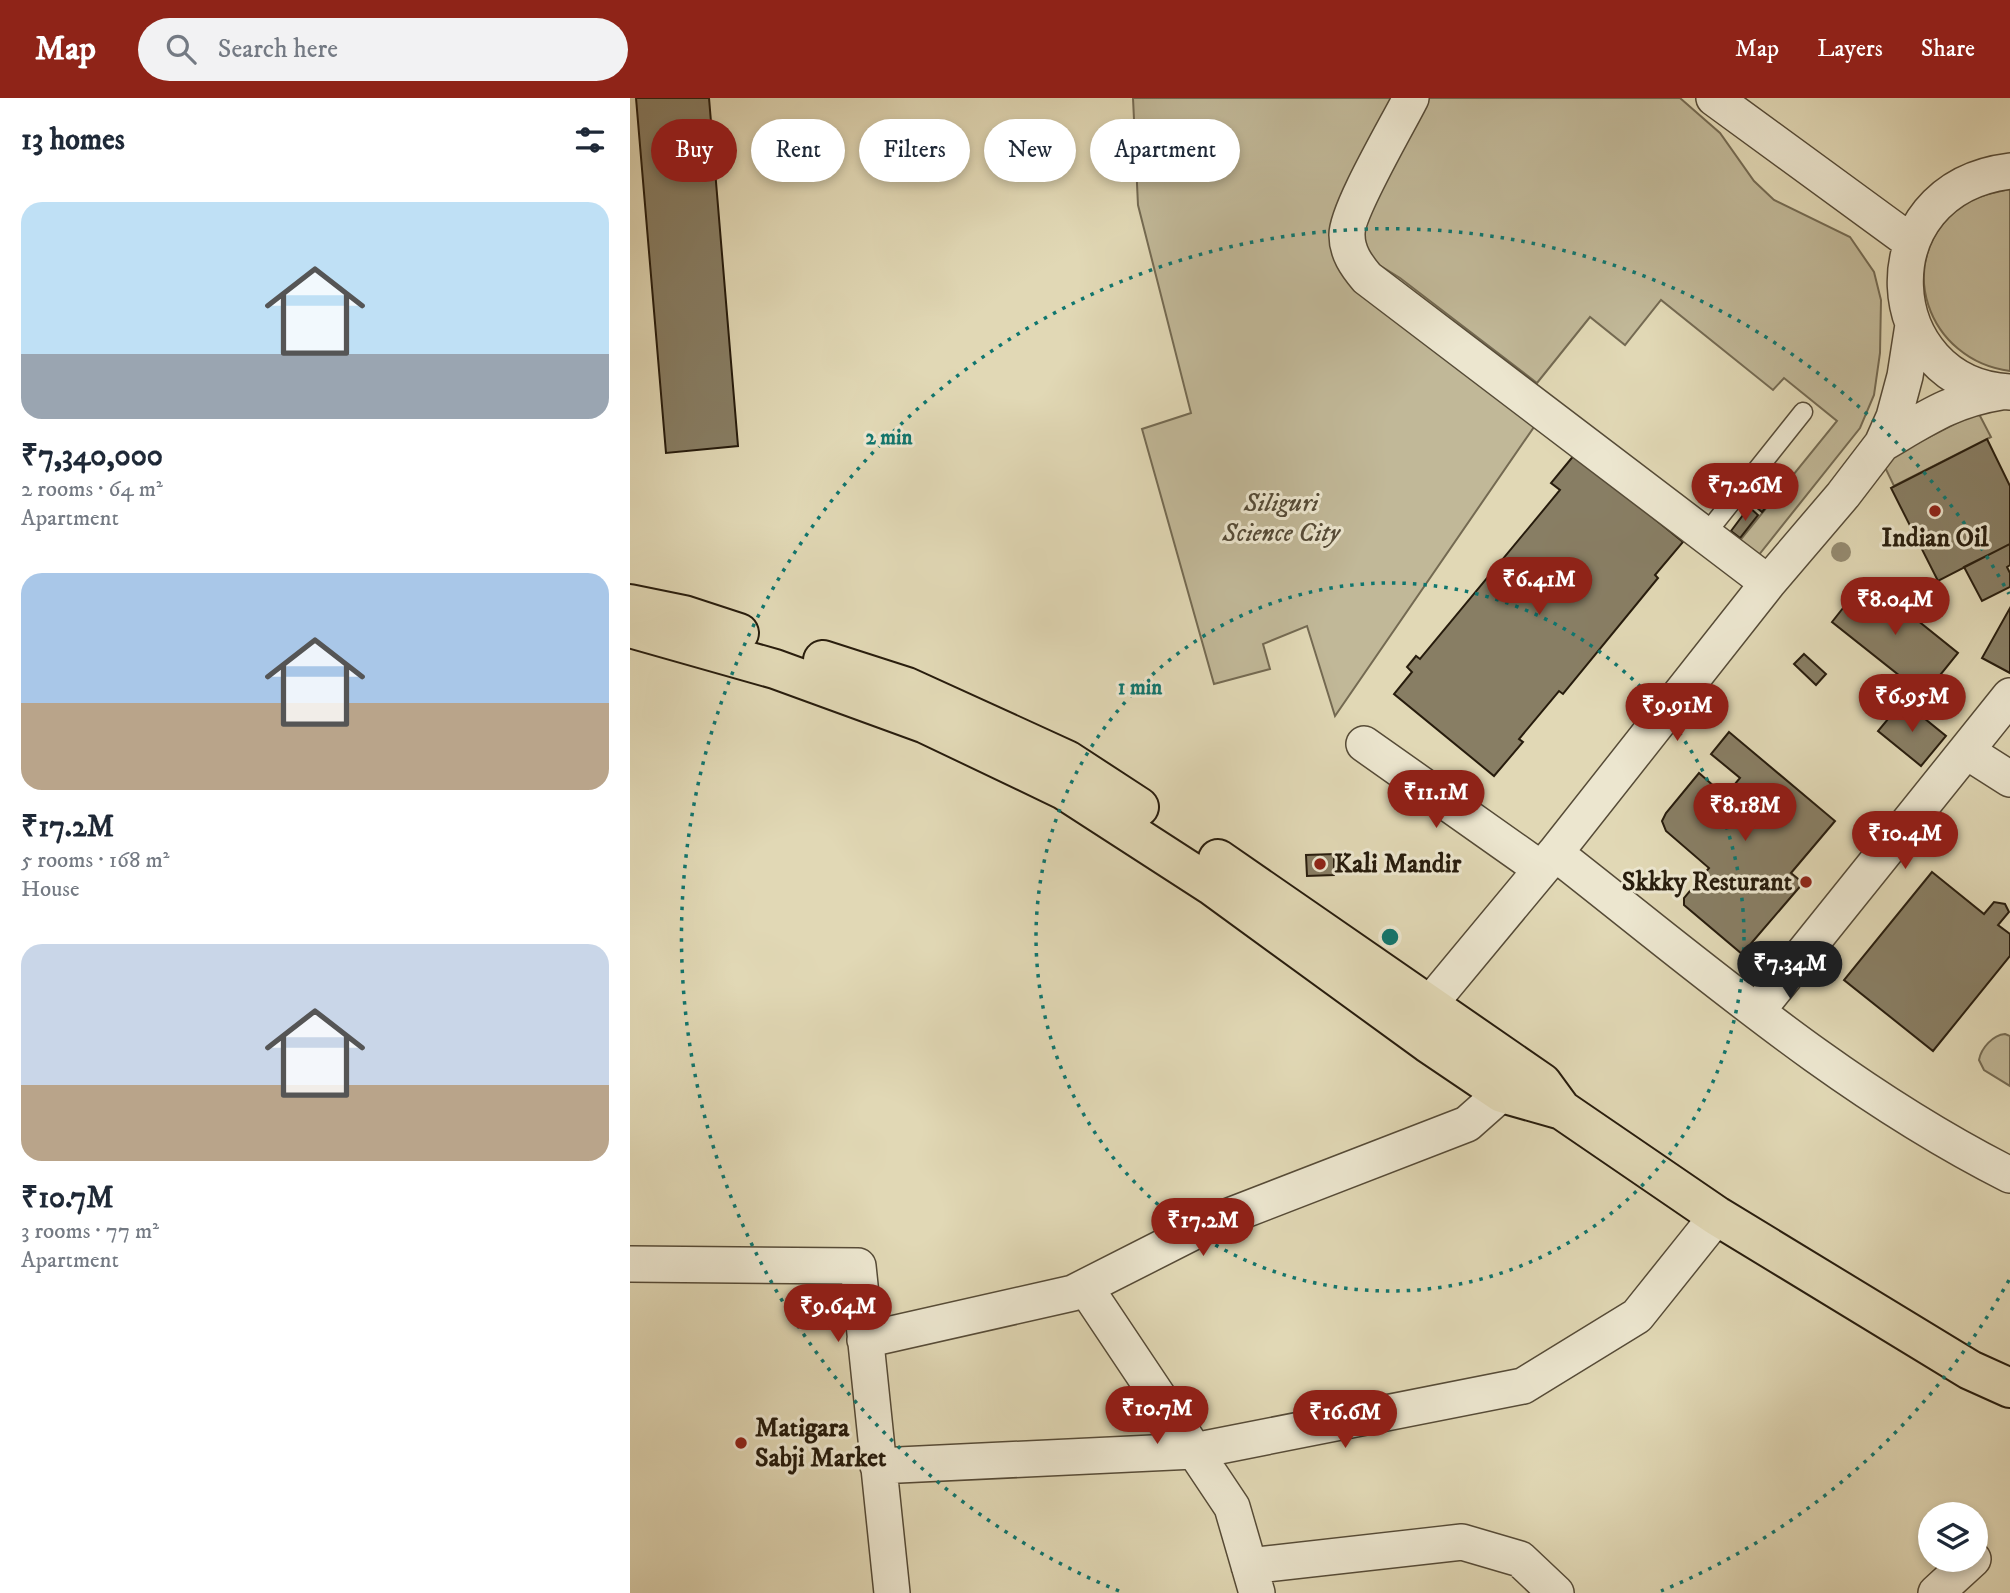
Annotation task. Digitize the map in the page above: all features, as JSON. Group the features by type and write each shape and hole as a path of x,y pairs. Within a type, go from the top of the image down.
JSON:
{"highway":[{"path":"630,604 684,615 907,687 1067,760 1239,873 1542,1083 1562,1110"},
{"path":"630,628 775,669 926,724 1064,790 1210,885 1502,1093 1562,1110 1717,1216 1970,1370 2010,1388"}],"street":[{"path":"1411,98 1348,221 1348,245 1358,268 1367,278 1768,583"},
{"path":"1714,98 1911,242"},
{"path":"2006,392 1973,384 1948,370 1928,350 1913,325 1906,305 1904,284 1911,242 1934,206 1968,181 1988,173 2010,170"},
{"path":"1428,1006 1548,861 1882,444 1894,417 1913,325"},
{"path":"1882,444 1951,404 1975,396 2006,392"},
{"path":"1757,1011 2010,696"},
{"path":"1364,744 1548,861 1848,1079 1904,1115 2010,1175"},
{"path":"1966,751 2010,779"},
{"path":"865,1340 1073,1293 1211,1223 1467,1124 1502,1093"},
{"path":"878,1466 1194,1451 1523,1386 1637,1316 1717,1216"},
{"path":"630,1264 858,1266 891,1593"},
{"path":"1085,1287 1232,1507 1253,1579 1462,1542 1520,1559 1556,1593"},
{"path":"1937,1593 1959,1572"}],"lane":[{"path":"1705,535 1803,412"}],"green space":[{"name":"Siliguri Science City","path":"1133,98 1395,98 1333,221 1536,424 1335,716 1307,626 1263,644 1270,669 1214,684 1142,429 1191,413 1138,205 1137,182 1240,182 1240,119 1134,119"},
{"path":"1420,98 1680,98 1720,133 1754,181 1774,200 1850,237 1874,272 1881,300 1880,353 1874,395 1860,428 1758,556 1737,544 1837,421 1784,378 1773,390 1661,300 1625,345 1590,317 1537,383 1400,278 1368,258 1361,227"},
{"path":"2010,189 2010,371 1981,363 1958,349 1940,329 1928,305 1924,280 1927,254 1939,229 1966,203 1984,195"},
{"path":"1978,412 1991,437 1894,486 1882,461"},
{"path":"2005,1034 2010,1036 2010,1086 1984,1070 1979,1060 1988,1043"}],"building":[{"path":"636,98 709,98 711,119 651,119 651,182 716,182 738,446 666,453"},
{"path":"1987,439 2010,486 2010,544 1938,581 1891,488"},
{"path":"1575,454 1683,542 1655,575 1658,578 1563,694 1559,691 1519,739 1523,742 1494,776 1394,694 1412,672 1407,667 1416,656 1420,659 1560,490 1551,483"},
{"path":"1770,477 1783,487 1762,512 1750,502"},
{"path":"1749,507 1758,515 1740,538 1731,531"},
{"path":"2010,544 2010,565 2007,567 2010,587 1982,601 1964,567"},
{"path":"1866,579 1958,653 1924,695 1832,622"},
{"path":"2010,608 2010,673 1982,658"},
{"path":"1804,654 1826,674 1816,685 1794,664"},
{"path":"1903,701 1946,736 1921,766 1878,731"},
{"path":"1729,732 1835,821 1791,873 1803,883 1742,954 1684,905 1684,898 1709,868 1666,831 1662,821 1699,773 1725,796 1740,778 1711,754"},
{"path":"1334,854 1334,875 1307,876 1306,855"},
{"path":"1932,872 1984,914 1994,902 2005,904 2009,912 1998,925 2010,934 2010,956 1933,1051 1844,980"}],"place":[{"name":"Indian Oil","path":"1935,511"},
{"name":"Kali Mandir","path":"1320,864"},
{"name":"Skkky Resturant","path":"1806,882"},
{"name":"Matigara Sabji Market","path":"741,1443"}]}
